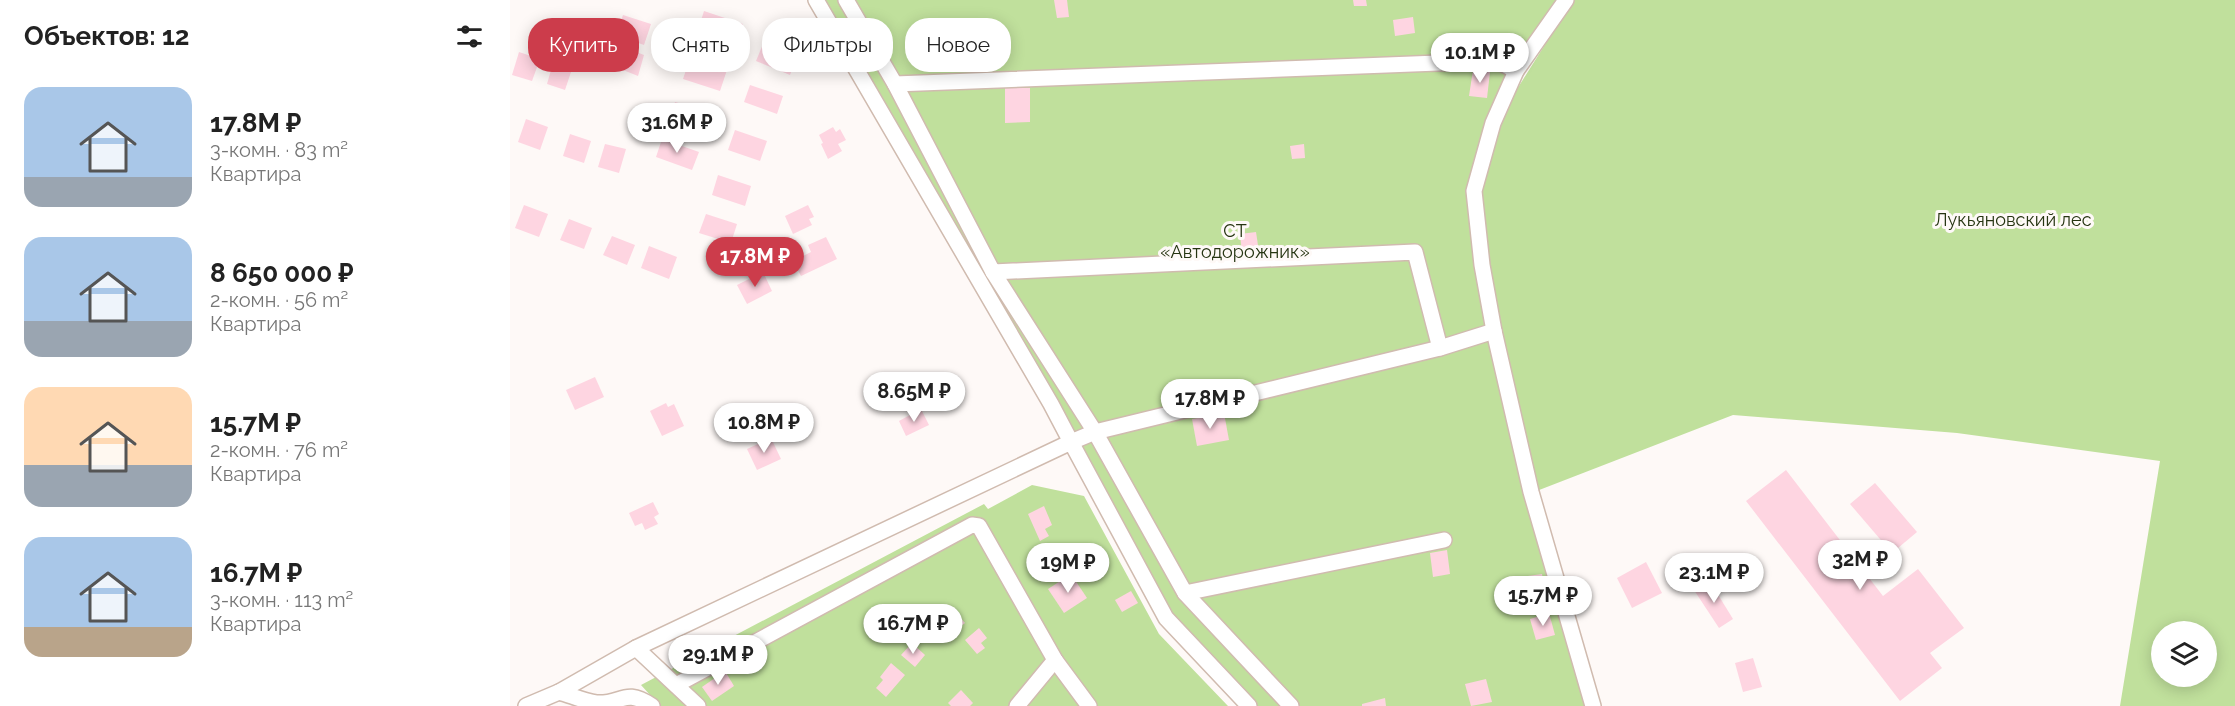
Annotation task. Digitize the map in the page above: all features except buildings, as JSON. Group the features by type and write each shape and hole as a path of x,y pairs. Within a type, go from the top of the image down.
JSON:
{"street":[{"path":"816,0 1052,404 1166,618 1249,706"},
{"path":"846,0 895,84 993,272 1095,432 1185,593 1291,706"},
{"path":"1566,0 1516,71 1493,123 1474,191 1482,266 1494,331 1531,492 1593,706"},
{"path":"895,84 1490,61 1503,64 1516,71"},
{"path":"993,272 1415,252 1440,348"},
{"path":"526,706 559,692 636,648 1095,432 1440,348 1494,331"},
{"path":"676,685 972,525 979,526 1055,660 1089,706"},
{"path":"1185,593 1444,540"},
{"path":"636,648 698,706"},
{"path":"1017,706 1055,660"},
{"path":"559,692 596,703 629,697 639,698 652,706"}],"green space":[{"name":"СТ «Автодорожник»","path":"816,0 1559,0 1512,69 1471,190 1480,267 1592,706 1249,706 1166,618 857,72 893,72 893,18 826,18"},
{"name":"Лукьяновский лес","path":"1573,0 2235,0 2235,706 2120,706 2160,461 1957,433 1733,415 1534,492 1492,305 1476,191 1495,124"},
{"path":"1032,485 1084,496 1159,634 1228,706 660,706 641,685 984,504 988,509"}]}
